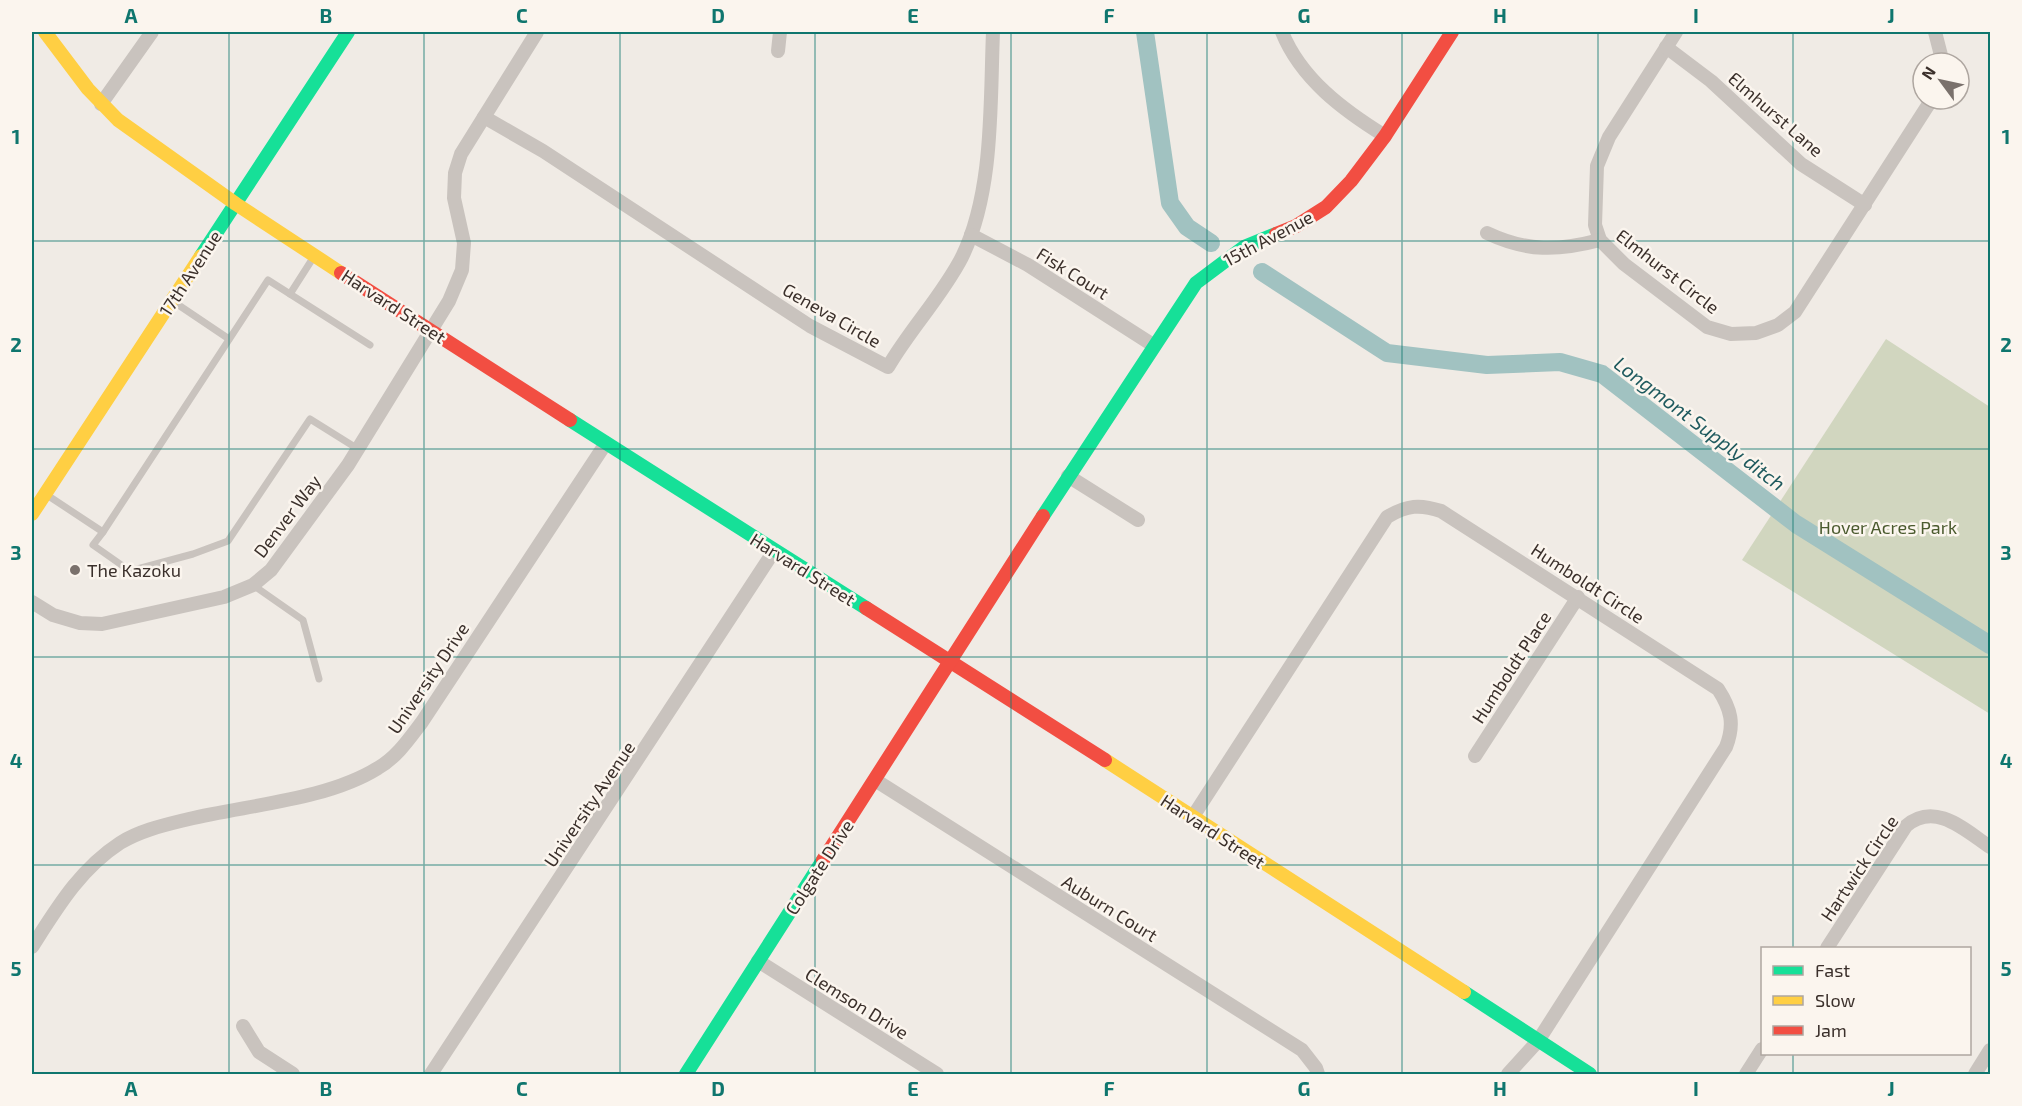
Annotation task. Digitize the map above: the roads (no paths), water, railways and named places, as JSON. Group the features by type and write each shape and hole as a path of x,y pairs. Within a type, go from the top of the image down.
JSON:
{"street":[{"name":"Harvard Street","path":"45,32 69,66 101,104 118,120 236,204 774,551 952,661 1590,1074"},
{"path":"101,104 152,32"},
{"name":"17th Avenue","path":"32,514 348,32"},
{"name":"Denver Way","path":"32,602 53,615 80,623 102,624 224,597 253,585 272,570 357,449 449,301 462,270 464,243 454,198 455,173 461,154 537,32"},
{"path":"778,51 780,32"},
{"name":"Geneva Circle","path":"484,117 543,151 810,326 888,368 961,259 971,235 980,204 988,131 993,32"},
{"path":"1282,32 1302,68 1328,96 1385,136"},
{"name":"15th Avenue","path":"952,661 1068,476 1196,283 1222,261 1244,248 1296,226 1326,207 1352,181 1385,136 1452,32"},
{"name":"Elmhurst Circle","path":"1676,32 1609,137 1597,166 1595,225 1600,240 1623,264 1707,327 1731,334 1756,333 1778,325 1795,312 1924,111"},
{"path":"1935,32 1940,51"},
{"name":"Elmhurst Lane","path":"1666,46 1711,81 1802,164 1865,205"},
{"path":"1487,233 1535,248 1568,248 1600,240"},
{"name":"Fisk Court","path":"971,235 1028,265 1153,345"},
{"name":"University Drive","path":"32,947 69,889 89,867 120,843 147,830 209,814 283,801 354,780 379,768 400,751 606,443"},
{"path":"1068,476 1138,520"},
{"name":"Humboldt Circle","path":"1192,818 1387,517 1402,508 1423,505 1441,511 1578,597 1718,689 1731,714 1731,733 1726,747 1538,1041"},
{"name":"University Avenue","path":"431,1074 774,551"},
{"name":"Humboldt Place","path":"1475,756 1578,597"},
{"name":"Colgate Drive","path":"687,1074 952,661"},
{"name":"Auburn Court","path":"875,780 1302,1050 1318,1074"},
{"name":"Hartwick Circle","path":"1828,947 1906,826 1912,821 1929,814 1945,817 1990,846"},
{"name":"Clemson Drive","path":"758,962 937,1074"},
{"path":"243,1026 259,1052 293,1074"},
{"path":"1508,1074 1538,1041"},
{"path":"1975,1074 1990,1050"},
{"path":"1746,1074 1761,1051"}],"lane":[{"path":"290,294 315,255"},
{"path":"357,449 310,419 228,541 193,554 130,571 93,545 268,279 370,345"},
{"path":"172,301 229,339"},
{"path":"45,494 103,532"},
{"path":"253,585 303,620 319,679"}],"waterway":[{"name":"Longmont Supply ditch","path":"1145,32 1170,203 1187,227 1211,243"},
{"name":"Longmont Supply ditch","path":"1262,272 1387,353 1487,365 1560,362 1602,374 1796,524 1990,645"}],"place":[{"name":"The Kazoku","path":"75,570"}],"park label":[{"name":"Hover Acres Park","path":"1888,527"}]}
